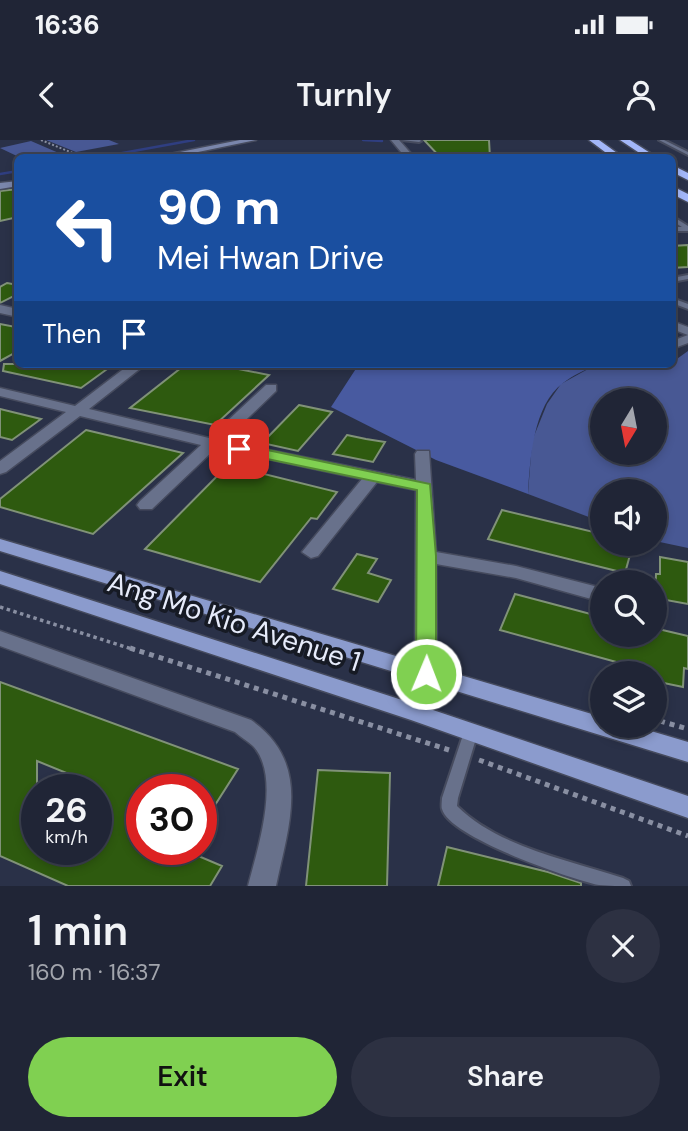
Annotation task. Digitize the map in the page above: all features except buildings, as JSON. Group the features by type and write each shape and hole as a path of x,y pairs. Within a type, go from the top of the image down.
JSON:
{"highway":[{"path":"593,140 614,154"},
{"path":"624,140 647,154"}],"main road":[{"path":"162,154 251,140"},
{"path":"173,154 234,141"},
{"name":"Ang Mo Kio Avenue 1","path":"0,545 590,722"},
{"name":"Ang Mo Kio Avenue 1","path":"0,577 467,743 688,807"},
{"name":"Ang Mo Kio Avenue 1","path":"642,738 688,752"}],"street":[{"path":"395,140 407,154"},
{"path":"0,469 134,368"},
{"path":"146,505 271,388"},
{"path":"0,392 212,443 425,487"},
{"path":"423,454 428,556 426,674"},
{"path":"311,552 372,477"},
{"path":"428,556 516,572 590,592"},
{"path":"0,638 243,726 263,740 277,761 279,782 262,886"}],"lane":[{"path":"404,140 419,141"},
{"path":"661,140 688,154"},
{"path":"676,221 688,229 676,229"},
{"path":"467,743 450,797 449,808 457,820 485,836 623,886"}],"path":[{"path":"41,140 75,154"},
{"path":"0,607 467,743 688,836"},
{"path":"667,723 688,729"}],"shaded area":[{"path":"46,140 109,140 119,144 76,152"},
{"path":"31,141 61,154 14,155 0,148"},
{"path":"688,351 688,548 667,544 667,479 590,479 590,517 528,494 532,441 547,404 561,384 590,368 676,368 676,360"},
{"path":"356,368 589,368 563,383 545,405 535,434 528,494 436,460 331,407"}],"waterway":[{"path":"117,154 194,140"},
{"path":"363,140 382,141"},
{"path":"0,174 14,172"}],"route":[{"path":"239,449 425,487 428,556 426,674"}]}
